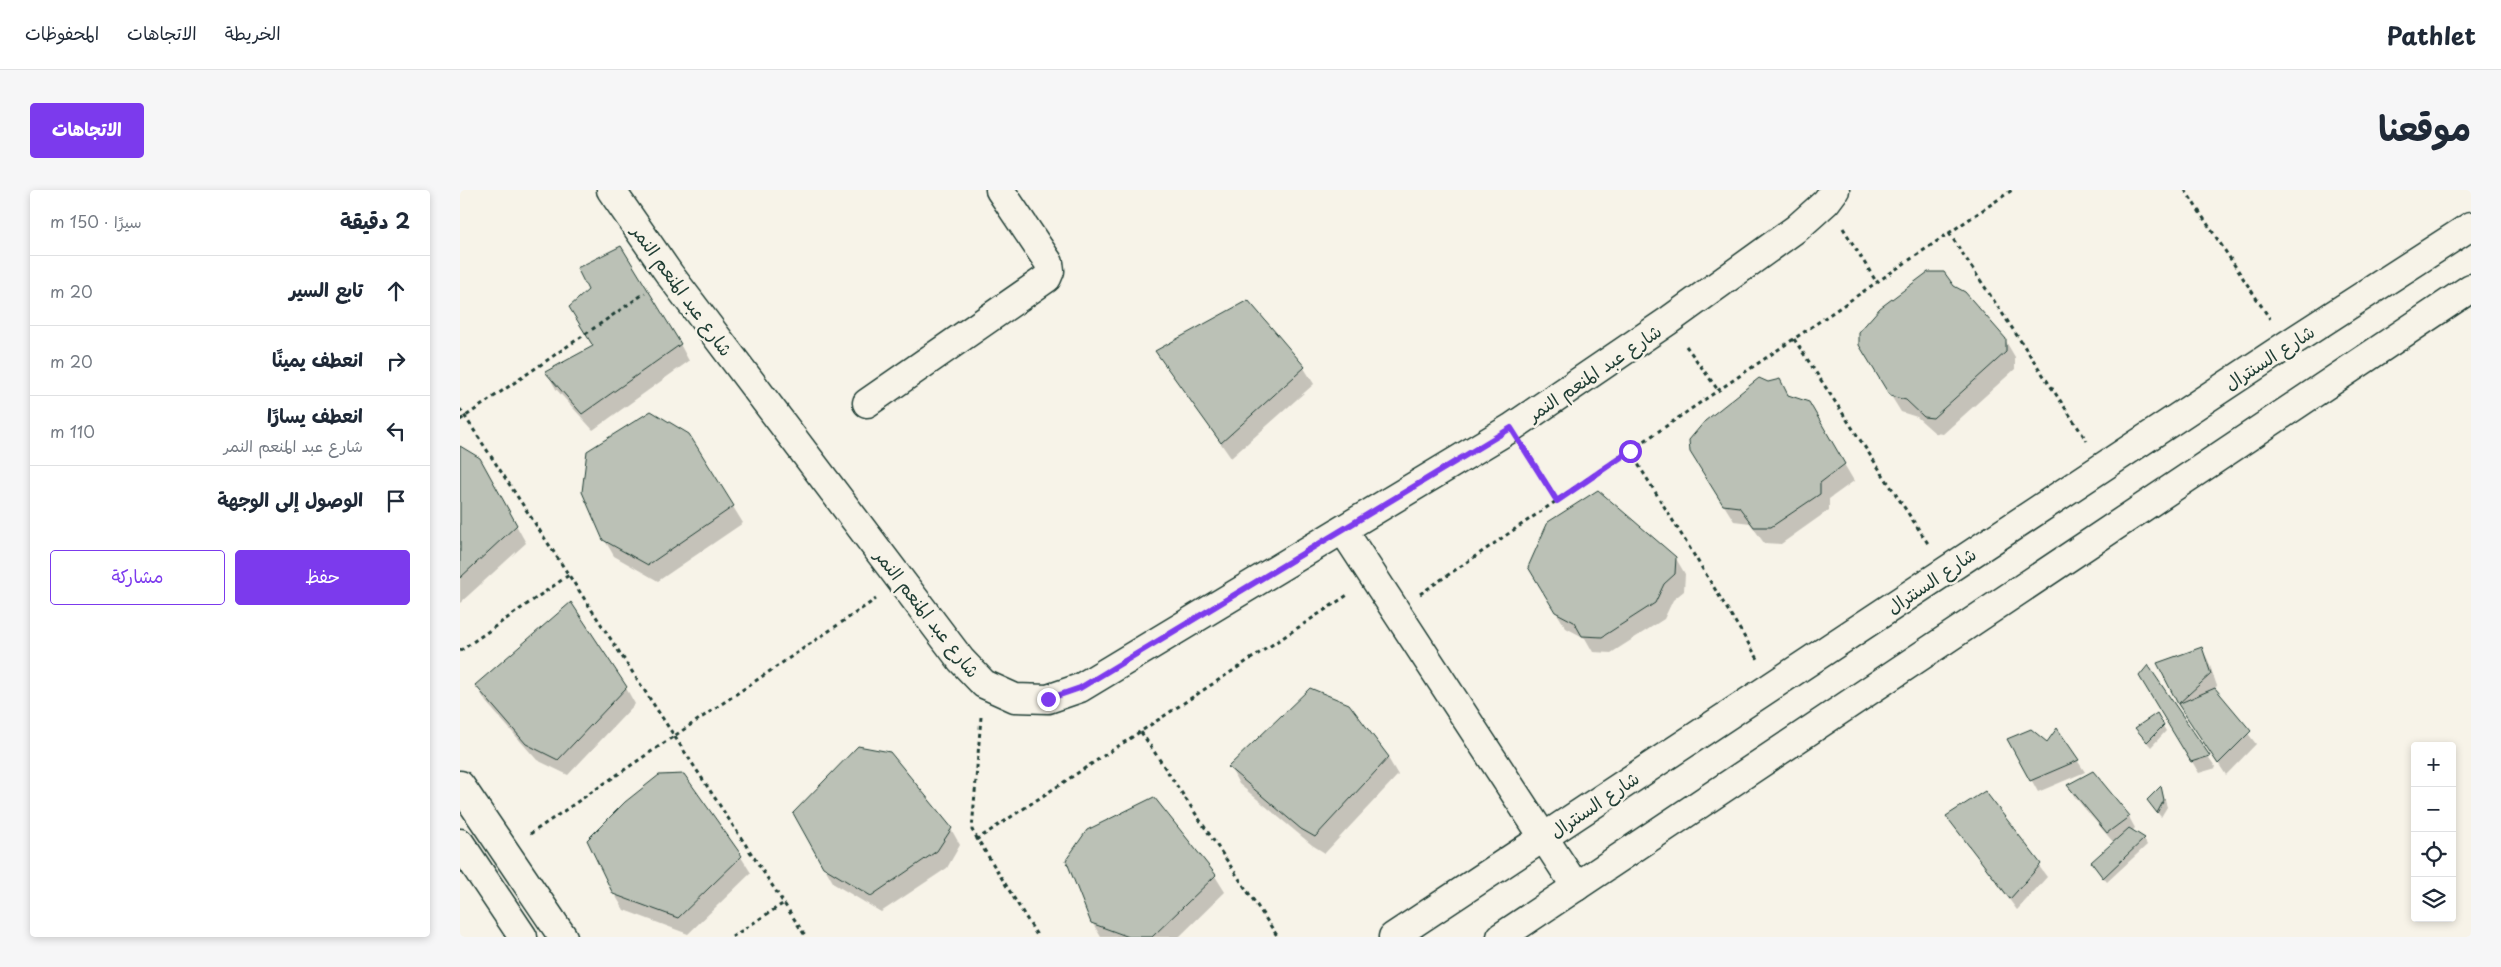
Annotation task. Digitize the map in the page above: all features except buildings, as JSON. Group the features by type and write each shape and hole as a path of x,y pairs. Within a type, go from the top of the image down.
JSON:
{"street":[{"name":"شارع عبد المنعم النمر","path":"611,190 670,275 961,660 984,684 1015,698 1048,699 1080,688 1511,428 1668,321 1797,228 1831,196"},
{"path":"867,403 1047,278 1050,271 1049,263 1000,190"},
{"name":"شارع السنترال","path":"1393,937 2287,344 2471,226"},
{"path":"1501,937 2471,288"},
{"path":"1343,530 1576,887"},
{"path":"460,784 562,937"},
{"path":"460,844 523,937"}],"path":[{"path":"1396,611 2012,190"},
{"path":"2185,190 2287,344"},
{"path":"1831,196 1877,283"},
{"path":"1949,233 2104,466"},
{"path":"460,420 670,275"},
{"path":"1668,321 1718,390"},
{"path":"1794,339 1946,571"},
{"path":"460,410 806,937"},
{"path":"1511,428 1557,501"},
{"path":"1630,451 1774,685"},
{"path":"460,651 569,575"},
{"path":"976,840 1374,578"},
{"path":"504,851 902,582"},
{"path":"984,684 971,819 972,830 976,840 1038,937"},
{"path":"1141,732 1278,937"},
{"path":"732,937 784,903"}],"route":[{"path":"1048,699 1080,688 1511,428 1557,501 1630,451"}]}
